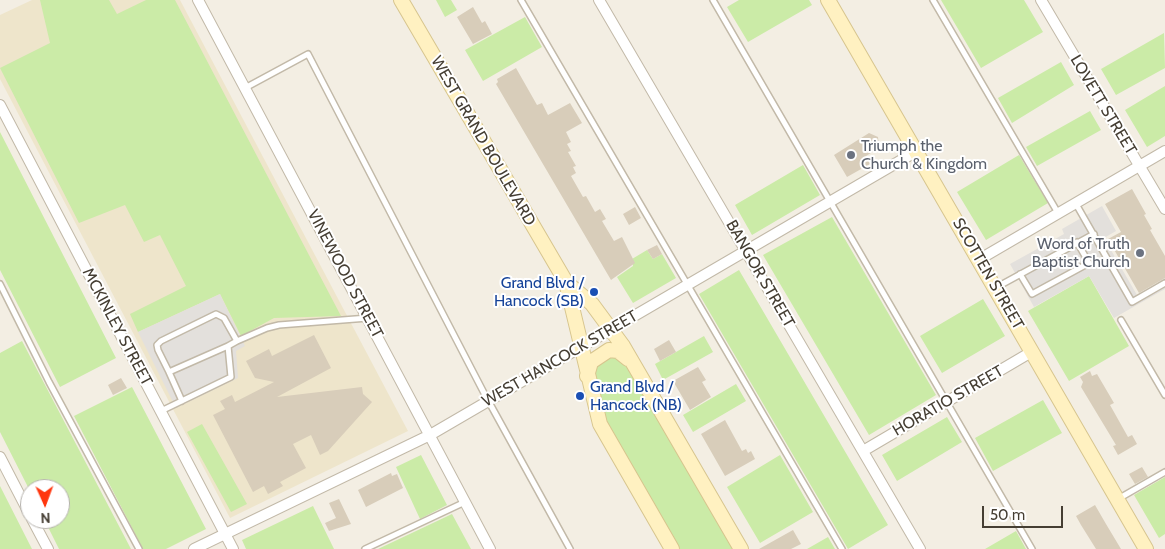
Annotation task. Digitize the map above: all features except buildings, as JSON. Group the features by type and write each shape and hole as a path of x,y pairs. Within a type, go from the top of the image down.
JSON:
{"main road":[{"name":"WEST GRAND BOULEVARD","path":"401,0 566,282 580,347 600,424 672,549"},
{"name":"SCOTTEN STREET","path":"828,0 980,259 1146,549"},
{"name":"WEST GRAND BOULEVARD","path":"566,282 592,304 634,365 742,549"},
{"path":"587,376 591,362 609,350 618,351 634,365"}],"street":[{"name":"VINEWOOD STREET","path":"198,0 490,549"},
{"name":"BANGOR STREET","path":"599,0 920,549"},
{"name":"LOVETT STREET","path":"1041,0 1165,210"},
{"name":"MCKINLEY STREET","path":"0,104 233,549"},
{"name":"WEST HANCOCK STREET","path":"194,549 430,435 917,151"},
{"path":"980,259 1165,151"},
{"name":"HORATIO STREET","path":"863,451 1033,351"},
{"path":"0,457 20,496"},
{"path":"37,529 48,549"}],"lane":[{"path":"521,0 842,549"},
{"path":"713,0 1032,549"},
{"path":"933,0 1058,214"},
{"path":"245,88 308,54 488,401 570,549"},
{"path":"1076,204 1132,302 1165,283"},
{"path":"996,287 1094,234"},
{"path":"1020,274 1032,294 1088,263 1077,242"},
{"path":"0,284 49,382 139,549"},
{"path":"182,401 158,350 158,345 161,341 216,314 224,318 237,341"},
{"path":"169,372 267,328 368,318"},
{"path":"1121,320 1165,395"},
{"path":"161,411 231,378 228,346"},
{"path":"1118,499 1165,472"},
{"path":"365,549 465,502"}],"shaded area":[{"path":"32,0 180,0 408,431 230,518 0,79 0,15"},
{"path":"1102,206 1116,231 1104,238 1137,295 1159,284 1158,282 1165,278 1165,289 1114,318 1089,276 1034,307 1010,264 1064,234 1062,229"},
{"path":"220,294 245,346 236,351 238,378 176,408 138,332"}],"green space":[{"path":"40,0 109,0 117,14 146,0 175,0 341,316 274,318 241,336 220,294 138,332 130,314 186,286 160,235 144,242 125,205 79,223 0,68 50,43"},
{"path":"436,0 451,0 457,10 445,17"},
{"path":"739,0 809,0 812,5 748,42 727,7"},
{"path":"941,0 1024,0 1043,32 981,68"},
{"path":"525,17 542,47 483,81 465,50"},
{"path":"1164,33 1165,68 1116,95 1101,69"},
{"path":"1061,62 1074,85 1012,123 998,98"},
{"path":"1165,86 1165,136 1147,147 1125,110"},
{"path":"1090,111 1101,130 1037,166 1026,147"},
{"path":"0,132 116,358 60,387 0,270"},
{"path":"1019,155 1048,203 986,240 957,192"},
{"path":"803,165 820,195 752,235 735,205"},
{"path":"832,217 936,395 869,435 763,255"},
{"path":"647,250 653,259 662,254 676,278 633,303 617,277 633,266 632,259"},
{"path":"739,270 888,525 848,549 699,294"},
{"path":"1089,276 1129,346 1069,381 1028,311"},
{"path":"983,299 1005,336 942,373 920,336"},
{"path":"704,336 713,352 663,380 655,364"},
{"path":"22,341 131,549 59,549 49,529 70,529 70,479 24,479 0,432 0,353"},
{"path":"610,356 623,358 736,549 680,549 617,443 598,403 593,369"},
{"path":"736,384 746,401 693,432 683,415"},
{"path":"132,387 206,529 166,549 143,549 74,416"},
{"path":"1043,400 1062,433 993,471 975,438"},
{"path":"947,417 962,442 897,481 882,455"},
{"path":"202,424 247,504 231,512 187,432"},
{"path":"421,455 447,505 420,519 396,467"},
{"path":"780,455 813,512 760,543 727,487"},
{"path":"1165,477 1165,534 1159,538 1134,495"},
{"path":"0,486 20,525 20,529 22,529 32,549 0,549"},
{"path":"313,506 334,549 246,549 242,540"},
{"path":"452,514 471,549 378,549"},
{"path":"1016,531 1026,549 985,549"},
{"path":"828,537 835,549 807,549"}],"place":[{"name":"Triumph the Church & Kingdom","path":"851,155"},
{"name":"Word of Truth Baptist Church","path":"1140,253"},
{"name":"Grand Blvd / Hancock (SB)","path":"594,292"},
{"name":"Grand Blvd / Hancock (NB)","path":"580,396"}]}
